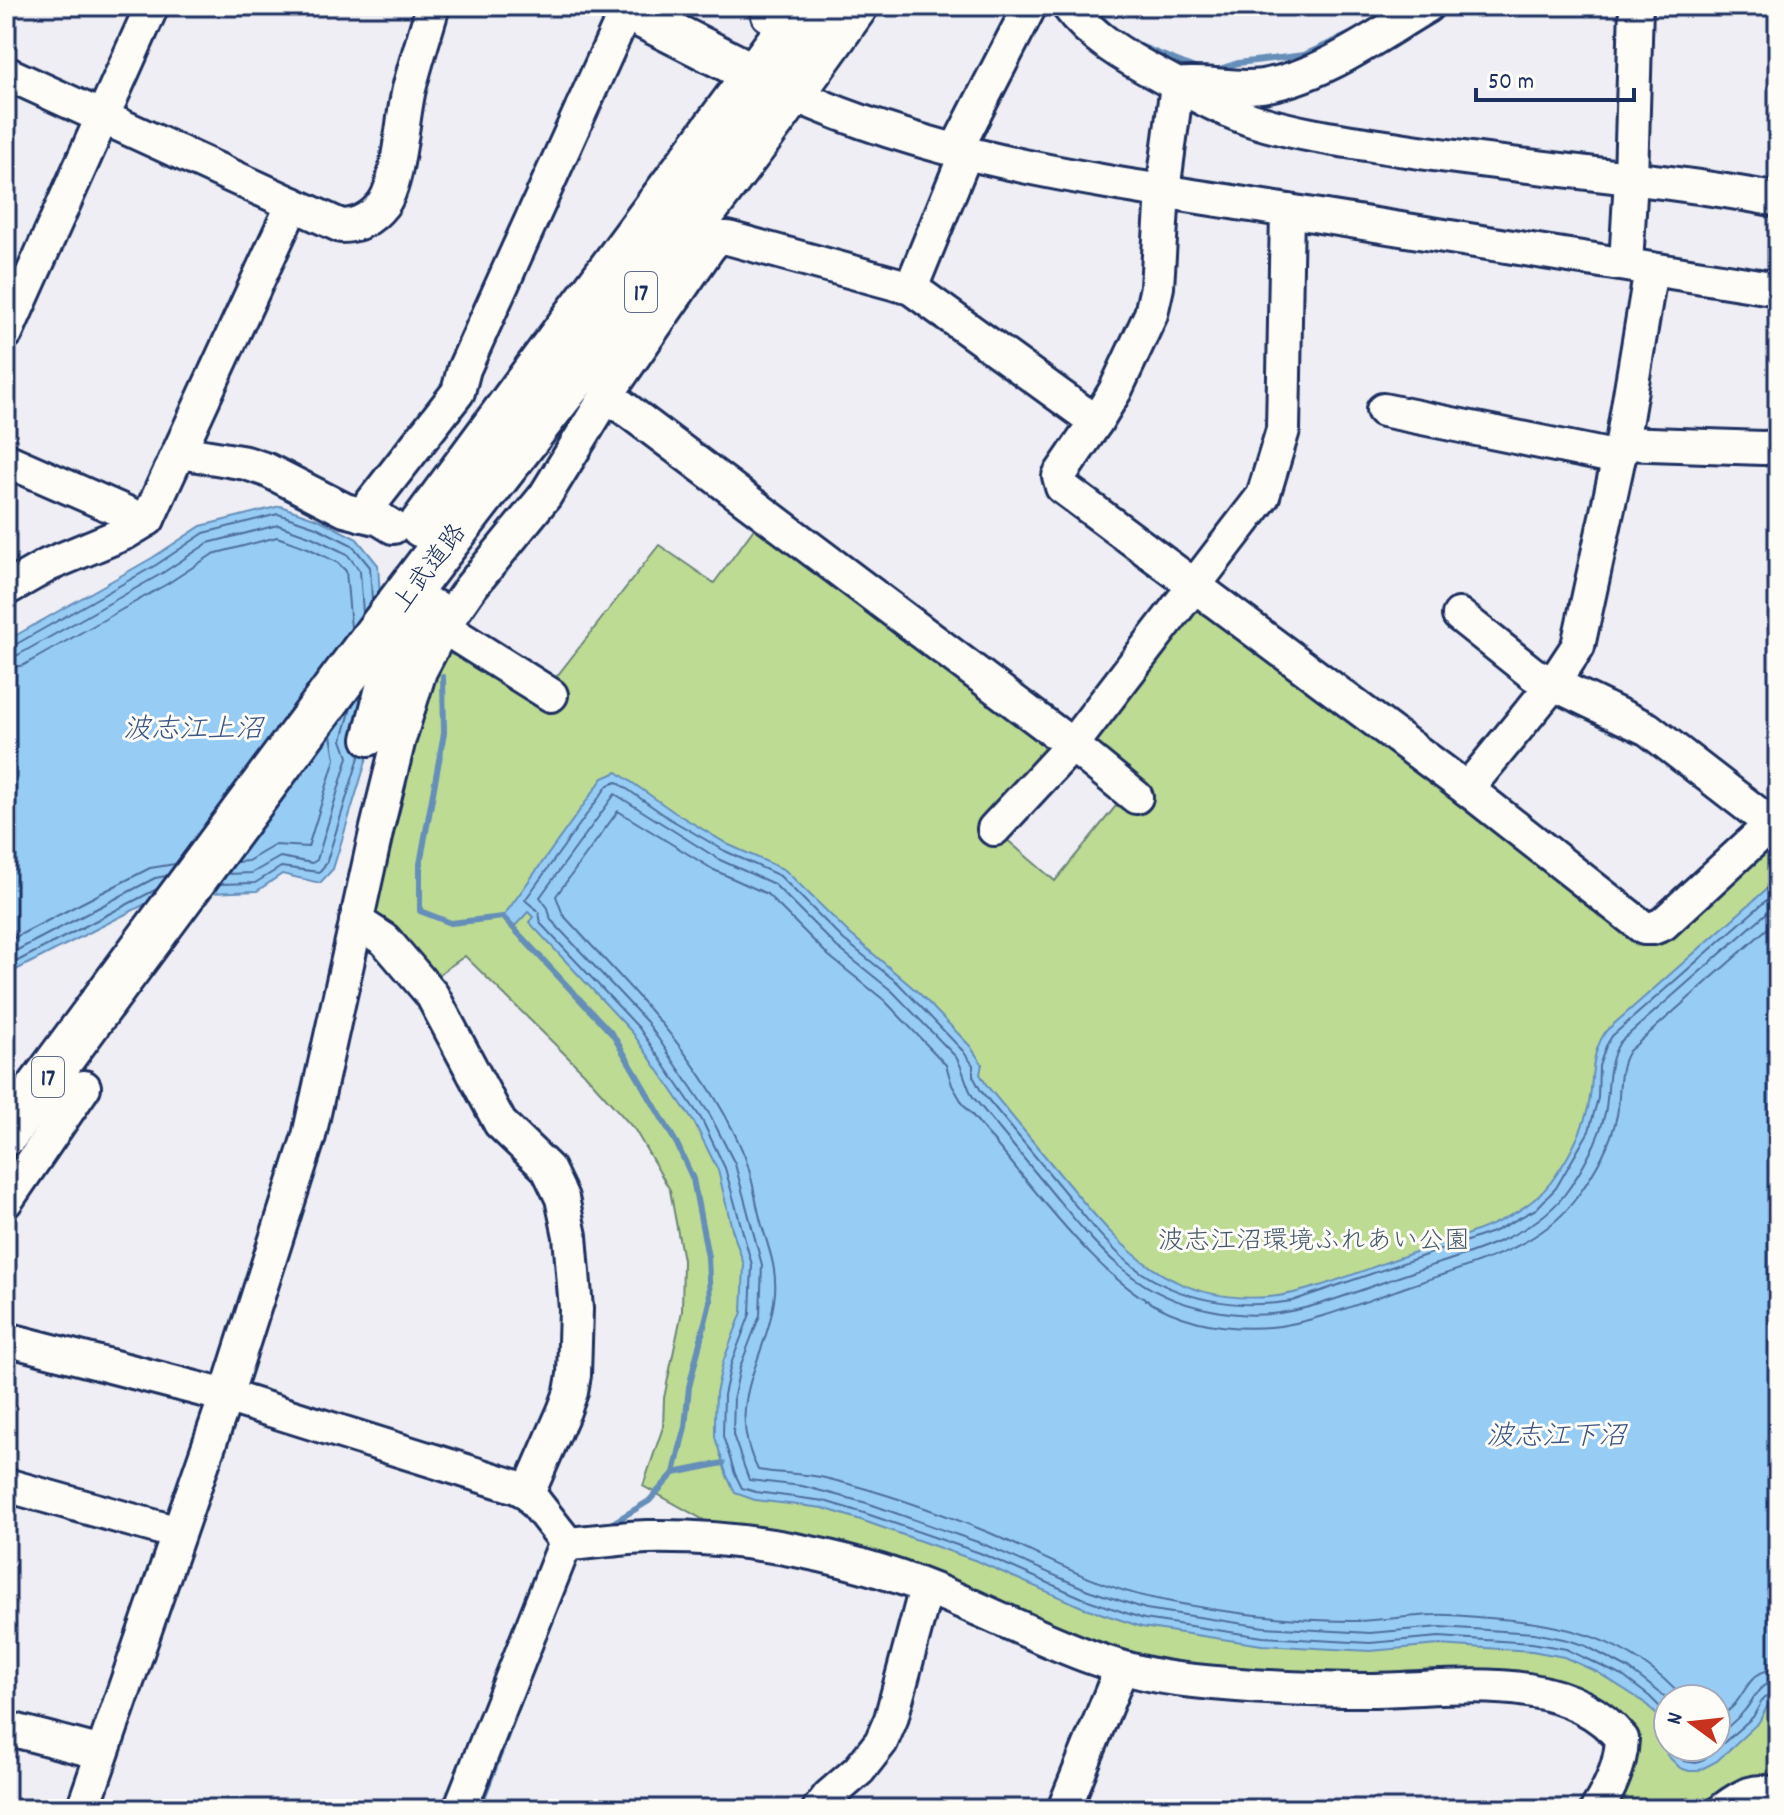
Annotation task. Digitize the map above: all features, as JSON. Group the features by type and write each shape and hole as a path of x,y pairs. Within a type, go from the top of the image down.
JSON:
{"highway":[{"name":"上武道路","path":"433,567 774,85 855,6"},
{"name":"上武道路","path":"6,1084 78,1012 701,237 774,85 783,9"},
{"name":"上武道路","path":"6,1133 78,1012"}],"main road":[{"path":"624,7 774,85"}],"street":[{"path":"6,333 152,6"},
{"path":"6,73 341,226 354,226 369,218 384,203 391,185 409,90 433,6"},
{"path":"1068,6 1123,56 1249,119 1287,130 1504,165 1631,178 1778,200"},
{"path":"1177,85 1198,82 1258,87 1286,82 1319,69 1427,6"},
{"path":"1467,789 1553,684 1578,646 1620,451 1638,267 1631,178 1636,6"},
{"path":"362,515 458,392 464,369 624,7"},
{"path":"911,288 972,122 1022,9"},
{"path":"774,85 841,116 961,151 1163,191 1778,289"},
{"path":"1177,85 1163,191 1157,287 1151,314 1115,391 1059,476 1062,487 1467,789 1644,928 1663,924 1774,821 1648,729 1533,674 1459,615"},
{"path":"6,589 48,565 125,533 148,519 293,204"},
{"path":"994,829 1072,745 1263,496 1283,430 1287,211"},
{"path":"369,739 383,684 416,631 433,567 545,496 701,237 728,238 911,288 1096,422"},
{"path":"607,395 1072,745 1136,797"},
{"path":"1383,410 1620,451 1778,447"},
{"path":"83,1809 226,1396 309,1136 399,739 420,671 443,627 433,567 386,521 345,510 267,470 246,463 180,452"},
{"path":"6,460 136,517 148,519"},
{"path":"443,627 551,695"},
{"path":"356,921 385,940 432,995 500,1123 548,1169 562,1198 570,1236 576,1309 574,1375 564,1411 528,1493"},
{"path":"6,1201 84,1087"},
{"path":"6,1339 226,1396 517,1487 528,1493 568,1544"},
{"path":"6,1485 178,1533"},
{"path":"568,1544 647,1537 760,1544 825,1555 926,1588 1056,1645 1121,1669 1182,1680 1295,1689 1508,1688 1555,1696 1579,1705 1608,1722 1622,1739 1622,1754 1611,1788 1597,1809"},
{"path":"460,1809 568,1544"},
{"path":"819,1809 859,1770 881,1742 891,1719 926,1588"},
{"path":"1064,1809 1121,1669"},
{"path":"6,1728 102,1753"},
{"path":"1724,1809 1743,1795 1762,1790 1778,1796"}],"green space":[{"name":"波志江沼環境ふれあい公園","path":"762,518 1064,748 991,826 1055,881 1133,785 1086,751 1191,600 1256,638 1650,945 1778,831 1778,1783 1743,1785 1707,1809 1609,1809 1614,1715 1379,1680 1209,1670 1145,1659 720,1529 643,1486 663,1427 664,1398 682,1311 683,1260 670,1190 635,1130 583,1072 465,956 429,981 370,917 428,698 446,652 521,684 550,685 659,545 714,583"}],"water":[{"name":"波志江上沼","path":"280,506 320,520 357,539 378,565 380,596 371,745 333,869 320,883 282,874 257,891 163,895 6,975 6,641 152,558 201,526"},
{"name":"波志江下沼","path":"617,772 729,845 785,870 850,934 920,994 970,1046 982,1064 980,1074 987,1086 1089,1209 1153,1269 1204,1292 1235,1297 1269,1297 1320,1286 1485,1228 1523,1208 1538,1196 1551,1182 1576,1139 1587,1112 1594,1060 1606,1031 1778,879 1778,1697 1768,1705 1759,1722 1732,1747 1732,1683 1652,1683 1652,1710 1597,1672 1564,1657 1532,1651 1439,1645 1370,1651 1262,1645 1142,1627 1082,1607 977,1561 861,1520 823,1508 755,1500 735,1493 715,1437 716,1393 723,1362 742,1312 744,1265 718,1170 695,1124 632,1032 529,922 533,917 528,912 513,928 503,917 603,778"},
{"name":"波志江下沼","path":"1675,1763 1713,1763 1698,1771 1680,1768"}],"waterway":[{"path":"1090,6 1113,29"},
{"path":"1213,71 1238,63 1304,55 1355,32"},
{"path":"1135,44 1202,71"},
{"path":"443,677 444,733 420,864 420,911 451,923 503,917 613,1035 677,1144 693,1179 708,1257 710,1302 689,1387 685,1427 674,1473 649,1501 606,1527"},
{"path":"674,1473 723,1463"},
{"path":"479,1809 525,1688"}]}
